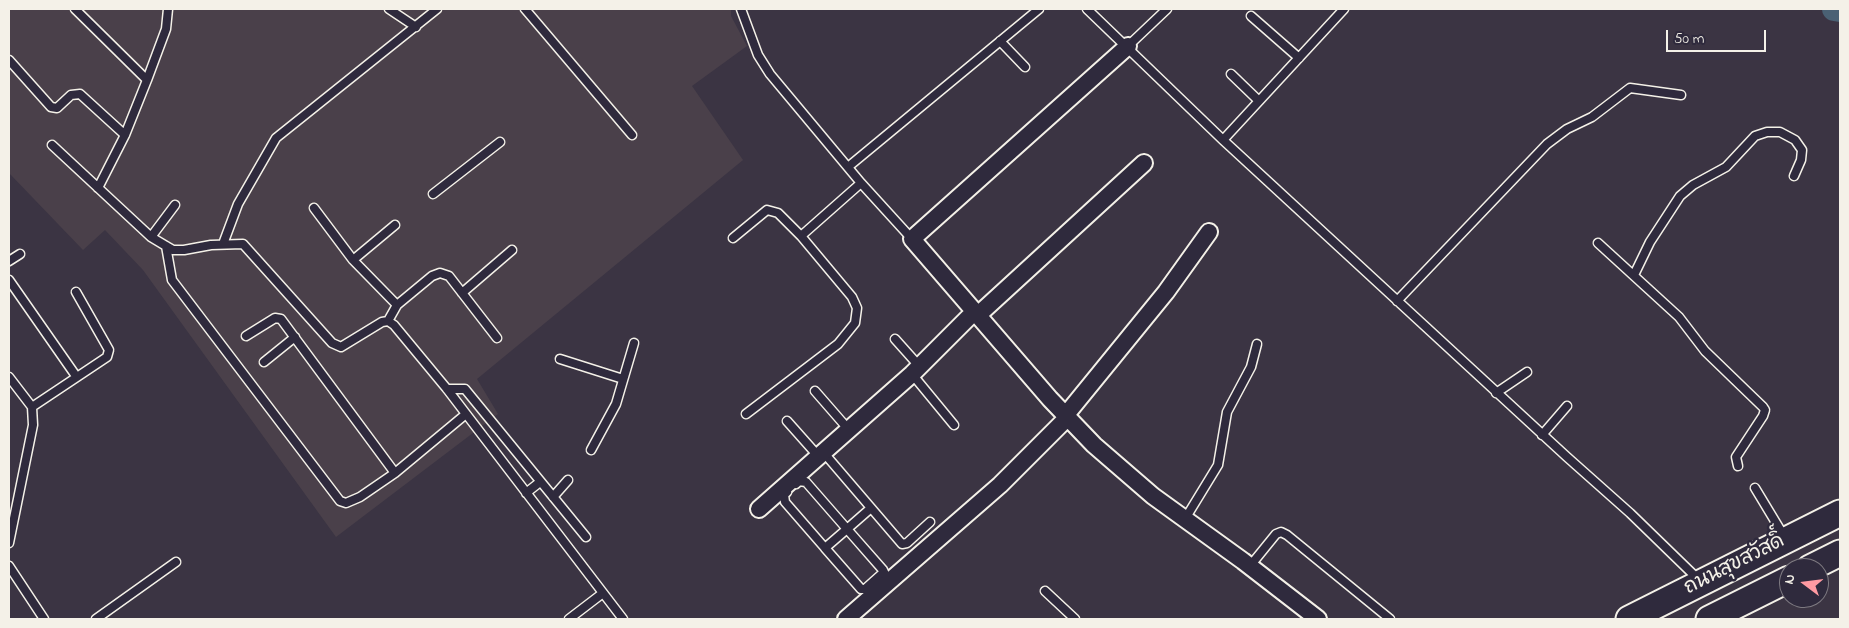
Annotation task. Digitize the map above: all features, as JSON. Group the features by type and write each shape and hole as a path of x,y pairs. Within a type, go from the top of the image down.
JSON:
{"main road":[{"name":"ถนนสุขสวัสดิ์","path":"1629,619 1840,513"},
{"name":"ถนนสุขสวัสดิ์","path":"1709,619 1779,584"}],"street":[{"path":"1128,46 912,239 1066,417 1123,472 1318,619"},
{"path":"759,509 916,370 976,313 1144,163"},
{"path":"846,619 1000,485 1066,417 1166,292 1209,232"}],"lane":[{"path":"75,9 147,80"},
{"path":"98,188 125,135 147,80 166,29 168,9"},
{"path":"389,9 416,27"},
{"path":"223,244 238,204 276,138 437,9"},
{"path":"525,9 632,135"},
{"path":"741,9 758,55 770,74 861,183 912,239"},
{"path":"848,167 1039,9"},
{"path":"1087,9 1128,46 1223,140 1542,435 1630,513 1702,583"},
{"path":"1128,46 1167,9"},
{"path":"1223,140 1344,9"},
{"path":"1251,16 1299,58"},
{"path":"1000,41 1025,67"},
{"path":"9,60 51,107 57,108 71,95 80,94 125,135"},
{"path":"1231,74 1260,101"},
{"path":"1397,301 1547,144 1567,129 1592,117 1630,88 1681,95"},
{"path":"1634,275 1650,242 1680,196 1693,185 1726,167 1755,136 1767,132 1780,132 1795,140 1802,150 1801,160 1794,176"},
{"path":"433,194 500,142"},
{"path":"52,145 152,237 173,250 238,242 246,247 332,343 341,347 350,344 382,322 388,321 394,325 447,389 623,619"},
{"path":"801,236 861,183"},
{"path":"152,237 175,205"},
{"path":"314,208 353,260 397,305"},
{"path":"733,238 767,210 778,213 801,236 852,297 856,308 854,323 838,344 746,414"},
{"path":"353,260 395,225"},
{"path":"1598,243 1679,317 1705,351 1765,410 1736,457 1738,466"},
{"path":"166,246 172,280 340,501 352,502 395,473 466,414"},
{"path":"462,293 512,250"},
{"path":"9,261 20,254"},
{"path":"388,321 397,305 432,276 440,273 449,276 497,338"},
{"path":"9,280 76,376"},
{"path":"32,407 107,357 108,350 76,292"},
{"path":"246,336 278,318 295,337 395,473"},
{"path":"264,362 295,337"},
{"path":"895,339 954,425"},
{"path":"591,450 616,404 634,343"},
{"path":"1185,519 1218,464 1227,412 1251,367 1257,344"},
{"path":"560,359 623,379"},
{"path":"1496,392 1527,372"},
{"path":"9,377 32,407 33,424 9,543"},
{"path":"447,389 465,390 586,537"},
{"path":"815,391 849,430"},
{"path":"1542,435 1566,406"},
{"path":"787,421 871,508 902,544 907,543 930,522"},
{"path":"553,496 568,480"},
{"path":"799,481 806,482 883,570 865,589 861,589 825,548 783,498 799,481"},
{"path":"526,493 540,482"},
{"path":"1755,488 1786,540"},
{"path":"825,548 871,508"},
{"path":"1250,566 1276,534 1281,532 1390,619"},
{"path":"96,619 176,562"},
{"path":"9,566 44,619"},
{"path":"1045,591 1075,619"},
{"path":"569,619 603,593"}],"shaded area":[{"path":"9,9 731,9 731,16 747,46 692,86 743,160 477,379 498,414 336,537 143,270 105,230 83,250 9,173"}],"waterway":[{"path":"1834,9 1840,10"}]}
